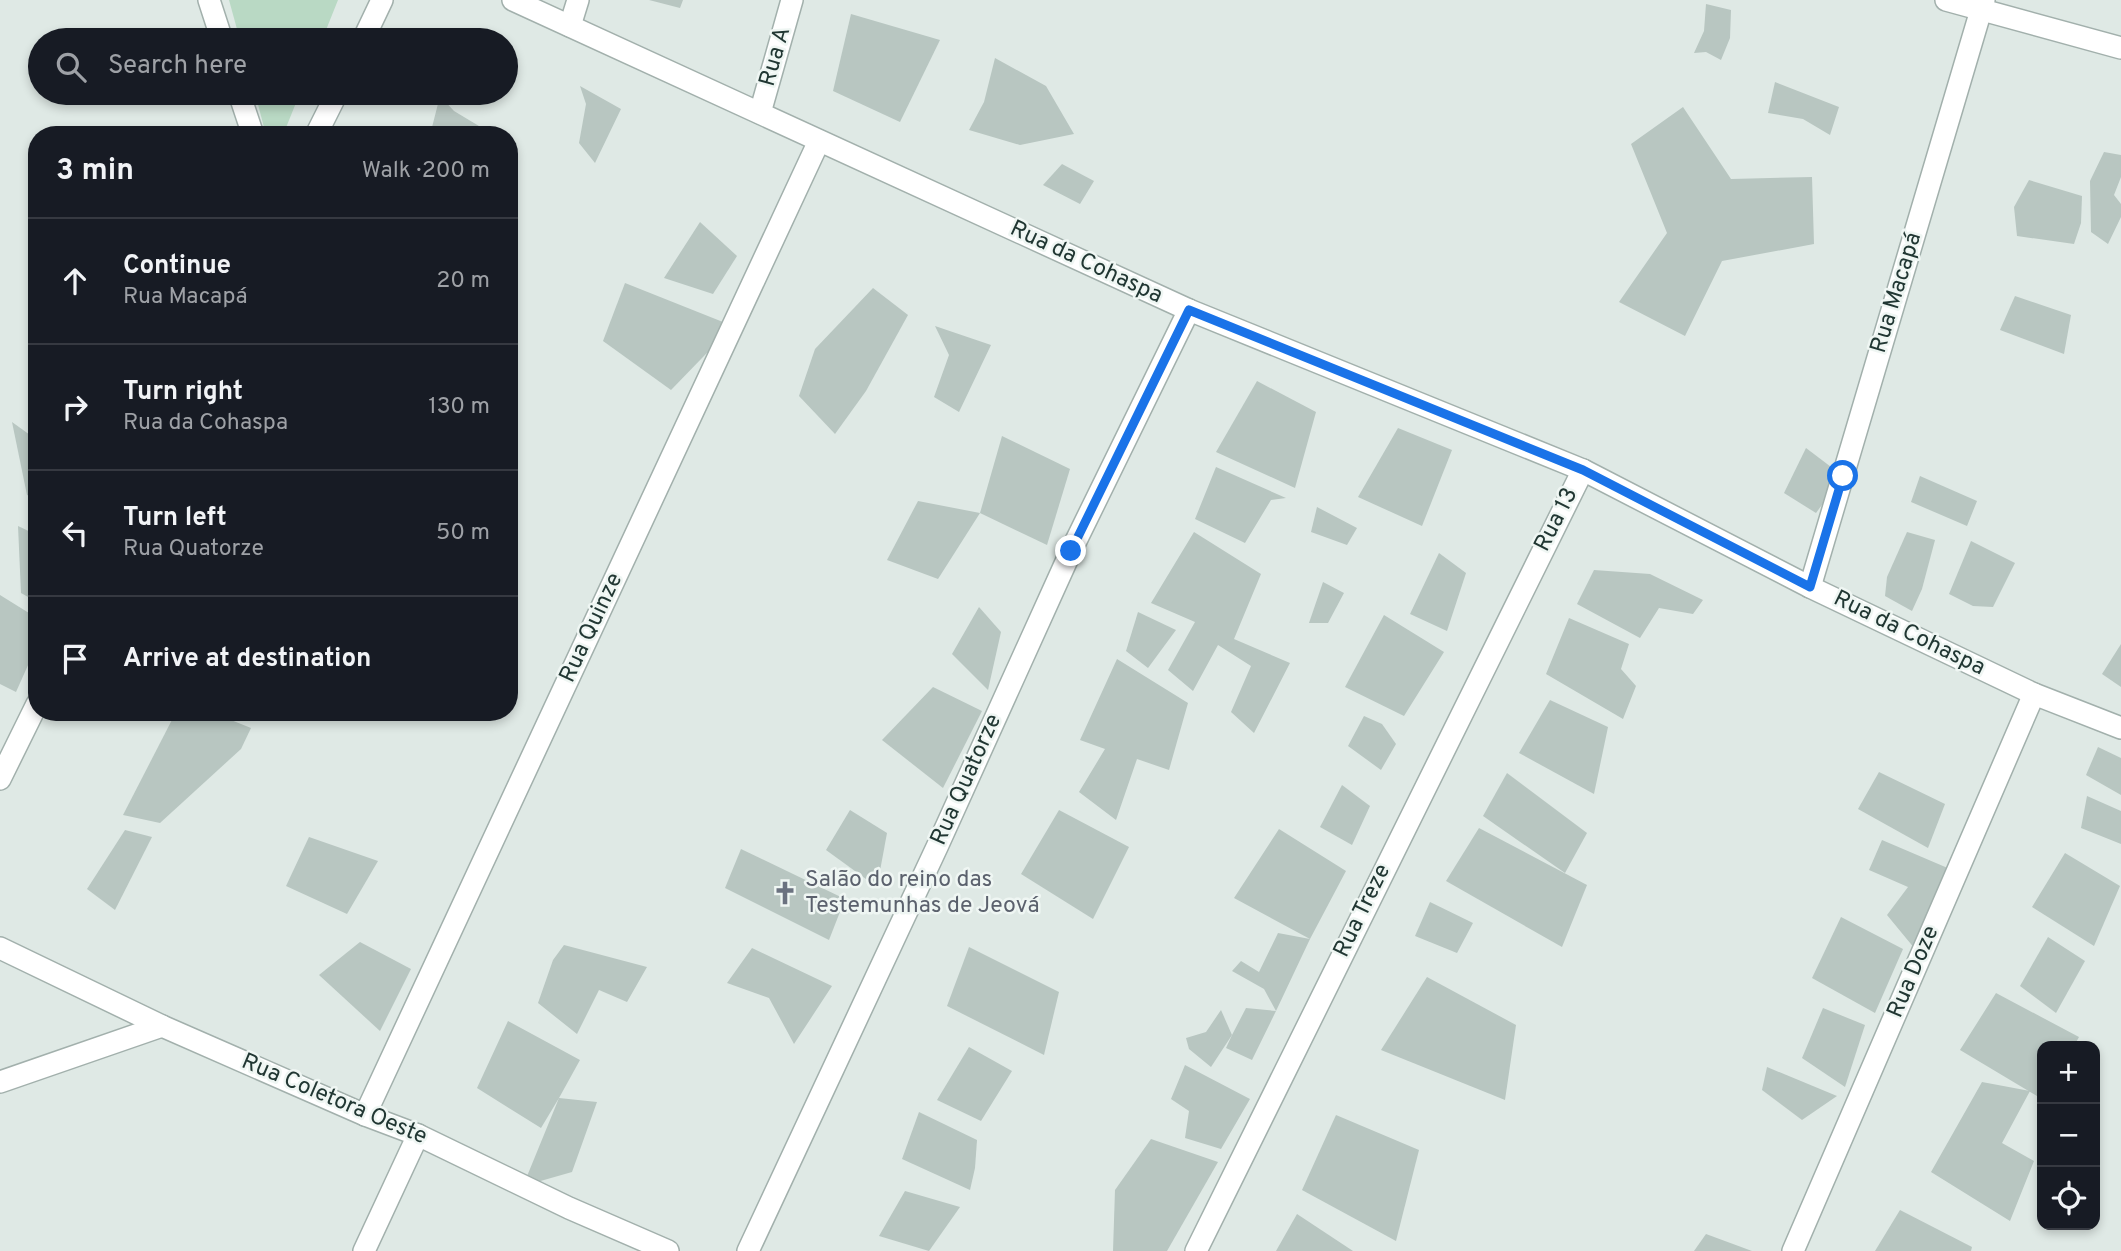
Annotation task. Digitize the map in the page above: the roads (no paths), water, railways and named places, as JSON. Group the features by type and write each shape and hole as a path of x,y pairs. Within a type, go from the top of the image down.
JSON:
{"street":[{"path":"208,0 218,28"},
{"path":"369,28 382,0"},
{"name":"Rua da Cohaspa","path":"513,0 1189,310 1583,470 1810,587 2034,694 2121,728"},
{"path":"569,26 578,0"},
{"name":"Rua A","path":"760,113 792,0"},
{"path":"1945,0 1982,5 2121,48"},
{"name":"Rua Macapá","path":"1810,587 1982,5"},
{"path":"243,105 250,126"},
{"path":"320,126 331,105"},
{"name":"Rua Quinze","path":"365,1115 819,141"},
{"name":"Rua Quatorze","path":"748,1251 937,847 1071,551 1189,310"},
{"name":"Rua 13","path":"1531,571 1583,470"},
{"name":"Rua Treze","path":"1196,1251 1531,571"},
{"name":"Rua Doze","path":"1793,1251 2034,694"},
{"path":"0,779 29,721"},
{"name":"Rua Coletora Oeste","path":"0,948 162,1026 365,1115 418,1135 569,1208 668,1251"},
{"path":"0,1082 162,1026"},
{"path":"364,1251 418,1135"}],"place":[{"name":"Salão do reino das Testemunhas de Jeová","path":"785,893"}]}
